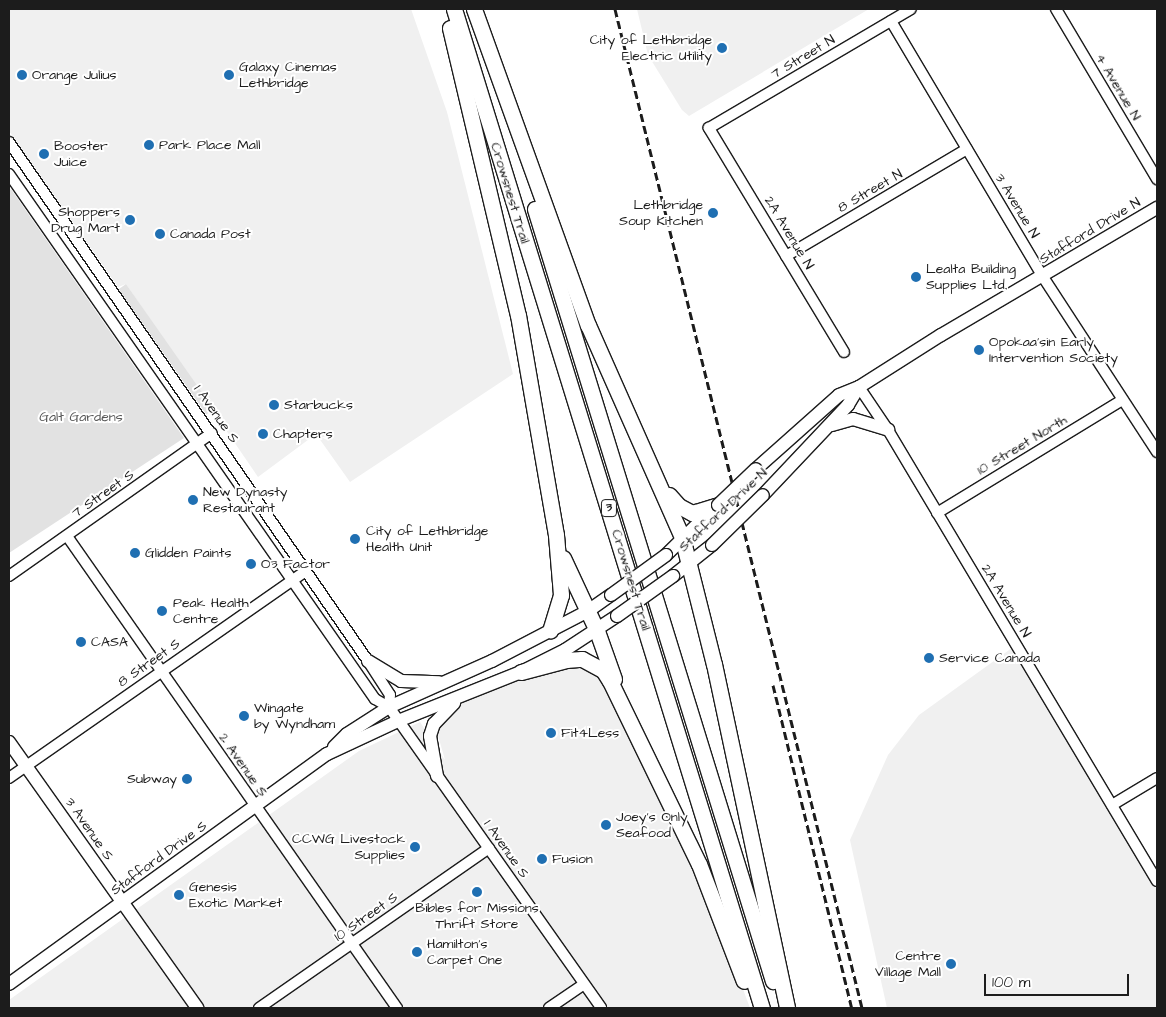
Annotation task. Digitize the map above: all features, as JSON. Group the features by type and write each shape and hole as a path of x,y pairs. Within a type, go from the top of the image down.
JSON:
{"highway":[{"path":"445,9 518,315 556,535 561,595 550,630"},
{"name":"Crowsnest Trail","path":"454,9 762,1008"},
{"path":"474,9 588,325 634,431 662,486 690,562 787,1008"},
{"name":"Crowsnest Trail","path":"474,9 781,1008"},
{"path":"662,486 679,506 692,513 704,514 718,505"},
{"path":"556,535 566,568 597,631 628,716"},
{"path":"521,672 566,660 592,662 610,681 699,864 754,1008"}],"main road":[{"name":"Stafford Drive N","path":"718,505 830,401 859,388 941,335 1043,277 1157,208"},
{"name":"Stafford Drive N","path":"398,721 521,672 597,631 712,545 764,496 848,405 859,388"},
{"path":"828,427 853,419 888,430"},
{"name":"Stafford Drive N","path":"389,707 451,680 588,611 666,555 704,514"},
{"path":"368,661 401,681 451,680"},
{"path":"437,776 430,749 434,724 462,696"},
{"name":"Stafford Drive S","path":"9,984 124,904 326,754 347,734 389,707"},
{"name":"Stafford Drive S","path":"326,754 398,721"},
{"name":"3 Avenue S","path":"9,742 196,1008"}],"street":[{"name":"7 Street N","path":"709,128 911,9"},
{"name":"4 Avenue N","path":"1056,9 1157,179"},
{"name":"3 Avenue N","path":"891,21 1043,277 1157,452"},
{"name":"2A Avenue N","path":"709,128 844,352"},
{"name":"1 Avenue S","path":"9,142 368,661 390,695 389,707"},
{"name":"8 Street N","path":"786,256 967,149"},
{"path":"9,172 22,162"},
{"name":"1 Avenue S","path":"9,172 197,444 294,579 377,702 389,707 601,1008"},
{"name":"2A Avenue N","path":"859,388 888,430 1157,881"},
{"name":"10 Street North","path":"937,513 1122,400"},
{"name":"7 Street S","path":"9,576 212,433"},
{"name":"2 Avenue S","path":"67,536 397,1008"},
{"name":"8 Street S","path":"9,778 306,571"},
{"path":"1112,806 1157,778"},
{"name":"10 Street S","path":"259,1008 489,848"},
{"path":"549,1008 584,984"}],"shaded area":[{"path":"9,9 411,9 447,112 513,374 350,482 316,434 258,477 126,284 118,287 9,131"},
{"path":"637,9 869,9 689,116 682,110 648,55"},
{"path":"1016,645 1157,881 1157,1008 887,1008 850,840 888,755 919,715"},
{"path":"580,662 600,671 717,919 750,1008 9,1008 9,1000 359,751 420,722 445,760 437,732 457,704 520,678"}],"green space":[{"name":"Galt Gardens","path":"11,189 184,438 9,553 9,191"},
{"path":"126,284 214,409 206,414 119,289"}],"railway":[{"path":"615,9 862,1008"},
{"path":"773,685 852,1008"}],"place":[{"name":"City of Lethbridge Electric Utility","path":"722,48"},
{"name":"Orange Julius","path":"22,75"},
{"name":"Galaxy Cinemas Lethbridge","path":"229,75"},
{"name":"Park Place Mall","path":"149,145"},
{"name":"Booster Juice","path":"44,154"},
{"name":"Lethbridge Soup Kitchen","path":"713,213"},
{"name":"Shoppers Drug Mart","path":"130,220"},
{"name":"Canada Post","path":"160,234"},
{"name":"Lealta Building Supplies Ltd.","path":"916,277"},
{"name":"Opokaa'sin Early Intervention Society","path":"979,350"},
{"name":"Starbucks","path":"274,405"},
{"name":"Chapters","path":"263,434"},
{"name":"New Dynasty Restaurant","path":"193,500"},
{"name":"City of Lethbridge Health Unit","path":"355,539"},
{"name":"Glidden Paints","path":"135,553"},
{"name":"O3 Factor","path":"251,564"},
{"name":"Peak Health Centre","path":"162,611"},
{"name":"CASA","path":"81,642"},
{"name":"Service Canada","path":"929,658"},
{"name":"Wingate by Wyndham","path":"244,716"},
{"name":"Fit4Less","path":"551,733"},
{"name":"Subway","path":"187,779"},
{"name":"Joey's Only Seafood","path":"606,825"},
{"name":"CCWG Livestock Supplies","path":"415,847"},
{"name":"Fusion","path":"542,859"},
{"name":"Bibles for Missions Thrift Store","path":"477,892"},
{"name":"Genesis Exotic Market","path":"179,895"},
{"name":"Hamilton's Carpet One","path":"417,952"},
{"name":"Centre Village Mall","path":"951,964"}]}
